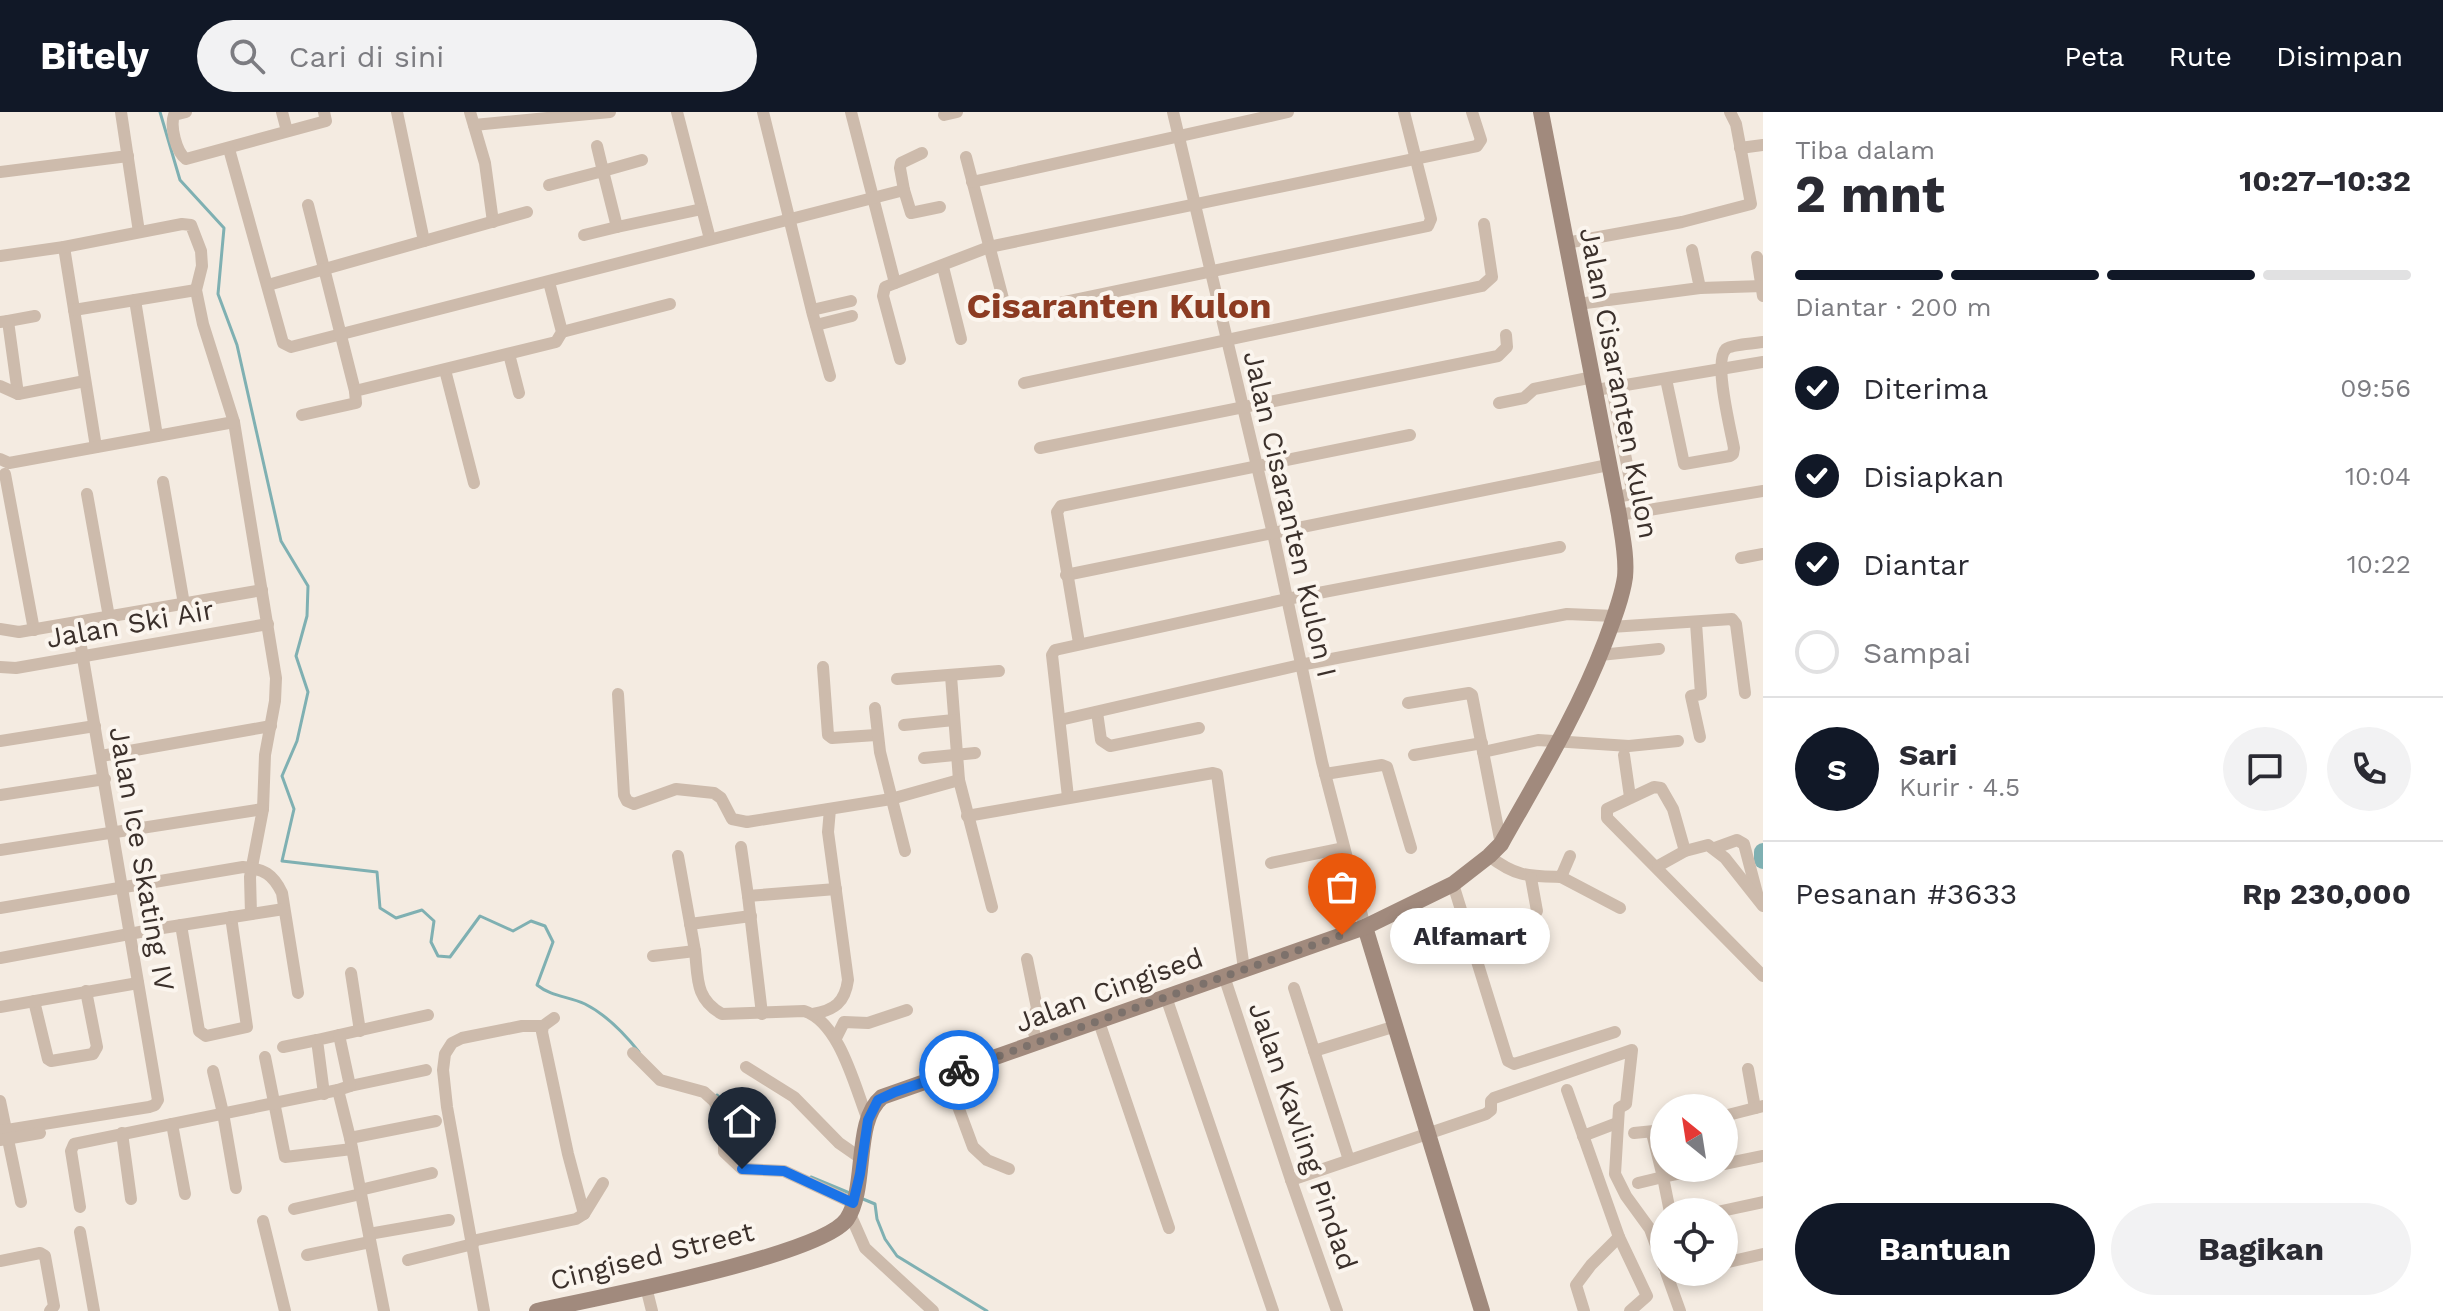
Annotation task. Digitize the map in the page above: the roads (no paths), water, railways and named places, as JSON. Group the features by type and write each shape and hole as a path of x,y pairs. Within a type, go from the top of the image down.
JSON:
{"main road":[{"name":"Jalan Cisaranten Kulon","path":"1365,927 1453,884 1495,850 1559,741 1600,655 1625,577 1625,550 1608,465 1600,385 1578,304 1546,113"},
{"name":"Jalan Cingised","path":"868,1120 874,1105 882,1097 1365,927"},
{"path":"1365,927 1482,1311"},
{"path":"853,1202 868,1120"},
{"name":"Cingised Street","path":"537,1311 689,1279 809,1242 840,1227 853,1202"}],"street":[{"path":"121,112 139,232"},
{"path":"186,112 174,115 172,121 180,154 186,159 229,149 325,116"},
{"path":"282,112 287,131"},
{"path":"397,112 424,241"},
{"path":"470,112 485,163 493,222"},
{"path":"474,125 524,116 610,112"},
{"path":"677,112 710,239"},
{"path":"763,112 830,376"},
{"path":"851,112 895,283"},
{"name":"Jalan Cisaranten Kulon I","path":"1173,112 1257,465 1325,774 1365,927"},
{"path":"972,182 1288,112"},
{"path":"966,157 1004,312 1019,312 1428,226 1431,219 1404,112"},
{"path":"900,359 882,291 885,287 989,247 1477,146 1481,140 1472,112"},
{"path":"1566,243 1682,222 1757,203 1730,112"},
{"path":"1740,148 1763,145"},
{"path":"597,146 617,227"},
{"path":"229,149 283,343 291,347 904,190"},
{"path":"922,153 901,163 911,213 940,207"},
{"path":"0,172 128,156"},
{"path":"549,185 642,160"},
{"path":"302,415 356,403 308,205"},
{"path":"584,235 702,209"},
{"path":"268,285 527,212"},
{"path":"0,256 182,224 191,225 201,251 202,266 196,290 203,324 234,422 276,678 265,755 263,809 249,890 251,914"},
{"path":"1024,383 1482,286 1492,277 1484,224"},
{"path":"64,247 96,447"},
{"path":"1692,250 1700,288"},
{"path":"1578,304 1700,288 1763,290 1757,257"},
{"path":"943,267 961,339"},
{"path":"549,282 562,332"},
{"path":"74,310 196,290"},
{"path":"135,300 157,436"},
{"path":"812,310 851,301"},
{"path":"355,391 556,342 562,332 670,304"},
{"path":"18,394 4,322 35,316"},
{"path":"816,325 852,316"},
{"path":"1040,448 1498,356 1507,347 1506,335"},
{"path":"1684,464 1733,454 1721,369 1725,349 1763,342"},
{"path":"509,354 519,393"},
{"path":"1499,403 1524,398 1534,389 1666,379 1763,362"},
{"path":"445,370 474,483"},
{"path":"1666,379 1686,479"},
{"path":"0,386 18,394 85,381"},
{"path":"1600,385 1632,490 1627,495 1615,497"},
{"path":"34,630 4,470 96,447 234,422"},
{"path":"1079,643 1057,512 1061,506 1410,435"},
{"path":"1066,575 1608,465"},
{"path":"163,482 184,604"},
{"path":"1619,515 1763,491"},
{"path":"87,494 109,617"},
{"path":"1068,797 1052,655 1055,650 1287,599 1560,547"},
{"path":"1741,558 1763,554"},
{"name":"Jalan Ski Air","path":"0,629 11,633 34,630 262,590"},
{"path":"1060,720 1300,665 1567,614 1612,622 1735,621 1745,693"},
{"name":"Jalan Ice Skating IV","path":"5,1134 157,1103 77,623"},
{"path":"1696,623 1701,694 1691,696 1700,737"},
{"name":"Jalan Ski Air","path":"0,667 16,668 268,624"},
{"path":"1600,655 1659,649"},
{"path":"823,667 828,735 832,738 876,735"},
{"path":"897,679 999,671"},
{"path":"951,676 959,780 992,907"},
{"path":"618,694 624,795 627,801 642,804 676,789 714,793 721,798 732,819 738,822 891,799 959,780"},
{"path":"1408,703 1472,695 1495,850 1500,865 1531,878 1561,877 1620,908"},
{"path":"875,708 876,735 905,851"},
{"path":"1097,712 1101,740 1110,746 1199,728"},
{"path":"904,725 954,720"},
{"path":"0,741 95,726"},
{"path":"101,756 271,726"},
{"path":"1414,755 1538,740 1629,746 1678,741"},
{"path":"924,758 975,753"},
{"path":"1624,755 1630,797"},
{"path":"1325,774 1382,765 1387,767 1411,848"},
{"path":"967,816 1217,774 1244,969"},
{"path":"0,795 105,779"},
{"path":"1685,851 1673,809 1661,788 1654,787 1607,809 1607,818 1658,866 1763,976"},
{"path":"0,850 263,809"},
{"path":"813,1014 832,1010 846,992 848,980 828,832 830,809"},
{"path":"1715,848 1737,840 1744,844 1761,903"},
{"path":"1658,866 1685,851 1708,845 1715,848 1761,903"},
{"path":"741,847 762,1014"},
{"path":"1271,863 1343,848"},
{"path":"678,856 701,995 710,1008 722,1014 804,1011 813,1014 836,1037"},
{"path":"1561,877 1570,856"},
{"path":"0,908 123,886 252,868 269,873 282,893 298,993"},
{"path":"1531,878 1537,911"},
{"path":"1453,884 1503,1054 1508,1061 1514,1064 1615,1032"},
{"path":"748,896 836,889"},
{"path":"0,958 284,909"},
{"path":"690,924 751,916"},
{"path":"181,925 199,1031 206,1036 247,1027 231,917"},
{"path":"653,956 695,951"},
{"path":"1027,959 1037,1008 1031,1022 1037,1043"},
{"path":"351,973 360,1031"},
{"name":"Jalan Kavling Pindad","path":"1224,976 1337,1311"},
{"path":"0,1007 138,983"},
{"path":"1294,988 1349,1160"},
{"path":"34,1001 48,1059 93,1054 97,1047 86,991"},
{"path":"1166,997 1273,1311"},
{"path":"832,1010 836,1037 868,1120"},
{"path":"836,1037 844,1022 868,1023 907,1010"},
{"path":"283,1047 428,1015"},
{"path":"484,1311 447,1107 443,1070 445,1054 452,1043 462,1038 522,1026 543,1026 554,1018"},
{"path":"1099,1022 1169,1228"},
{"path":"543,1026 568,1154 584,1214"},
{"path":"1314,1051 1396,1026"},
{"path":"339,1035 351,1144 384,1311"},
{"path":"317,1040 324,1094"},
{"path":"1291,1180 1490,1112 1494,1098 1632,1050 1626,1104 1619,1108 1615,1174 1626,1196 1650,1229"},
{"path":"633,1053 660,1080 704,1092 714,1101 723,1115 724,1152 742,1169 784,1171 853,1202 865,1248 933,1311"},
{"path":"265,1057 287,1159 436,1121"},
{"path":"746,1067 794,1097 839,1143 862,1159"},
{"path":"1738,1112 1759,1107 1748,1069"},
{"path":"80,1207 71,1151 74,1144 324,1094 426,1070"},
{"path":"213,1071 236,1188"},
{"path":"946,1074 973,1147 987,1160 1009,1169"},
{"path":"1567,1090 1619,1237 1647,1296 1630,1311"},
{"path":"0,1101 21,1202"},
{"path":"1583,1136 1617,1123"},
{"path":"172,1124 185,1194"},
{"path":"1634,1133 1650,1132"},
{"path":"5,1134 40,1133"},
{"path":"122,1133 131,1199"},
{"path":"1738,1161 1763,1156"},
{"path":"294,1209 432,1173"},
{"path":"1638,1183 1650,1180"},
{"path":"408,1260 576,1219 584,1214 603,1183"},
{"path":"1738,1207 1763,1202"},
{"path":"307,1255 449,1220"},
{"path":"263,1221 285,1311"},
{"path":"80,1232 94,1311"},
{"path":"1584,1311 1576,1285 1619,1237"},
{"path":"0,1261 43,1254 54,1306 50,1311"},
{"path":"1738,1260 1763,1254"},
{"path":"1671,1286 1680,1311"},
{"path":"646,1287 652,1311"}],"waterway":[{"path":"160,112 180,180 224,228 218,294 237,345 281,541 308,586 307,616 296,656 308,692 297,741 282,776 294,809 282,861 377,872 380,908 396,918 422,910 434,921 431,942 438,956 450,957 480,916 513,931 531,921 545,926 553,942 537,985 601,1013 639,1052"},
{"path":"1763,852 1763,860"},
{"path":"717,1095 729,1113 735,1154"},
{"path":"811,1177 852,1194"},
{"path":"863,1199 875,1204 885,1239 897,1256 987,1311"}],"place":[{"name":"Alfamart","path":"1342,935"}],"district":[{"name":"Cisaranten Kulon","path":"1119,306"}]}
